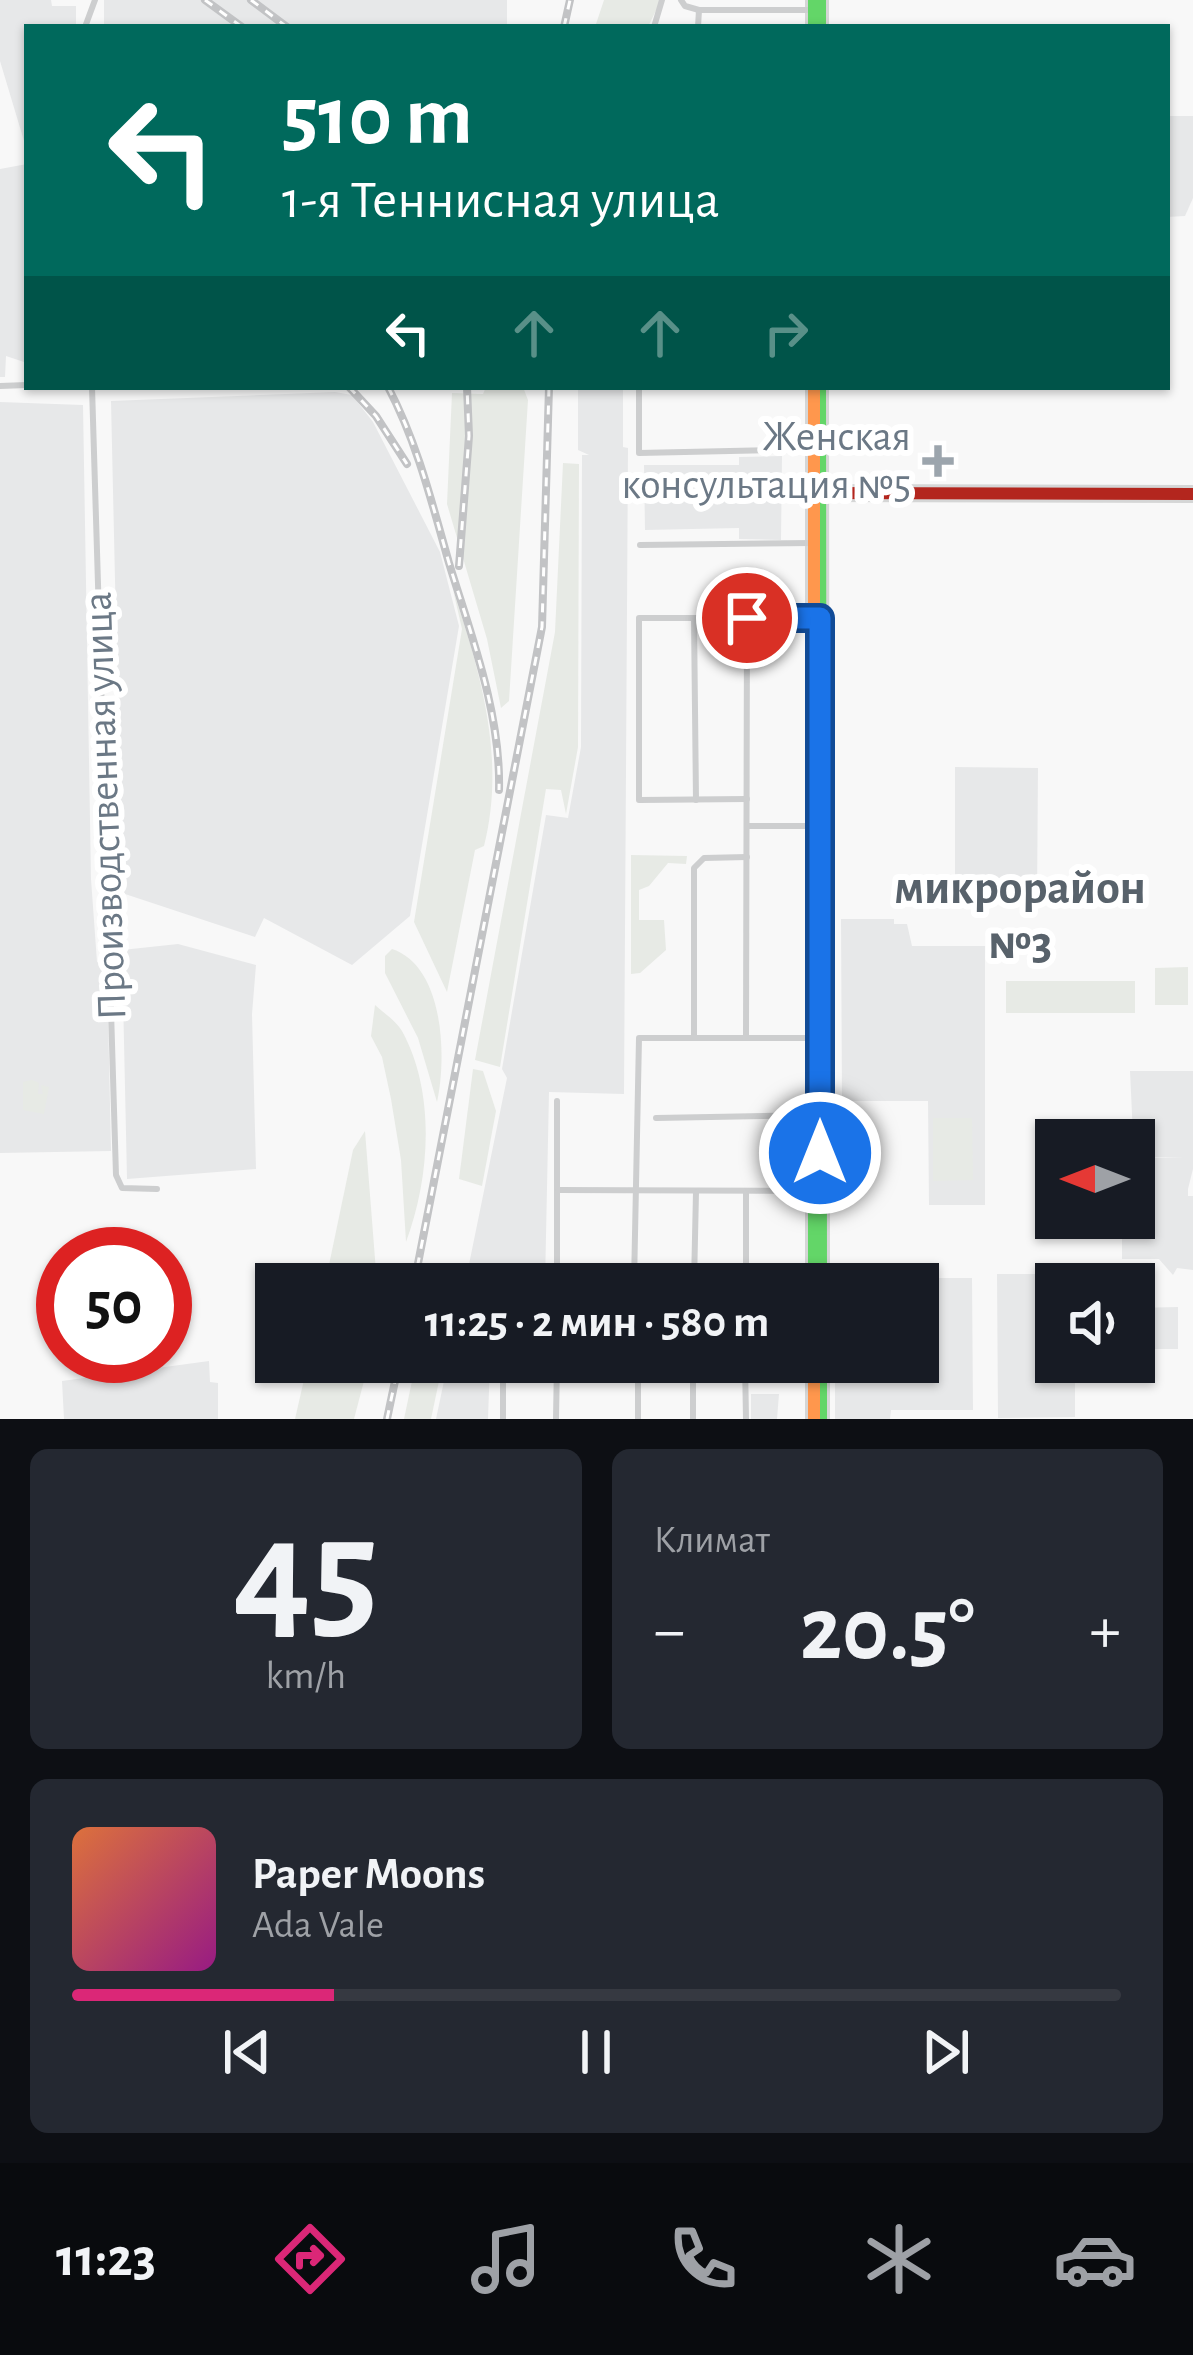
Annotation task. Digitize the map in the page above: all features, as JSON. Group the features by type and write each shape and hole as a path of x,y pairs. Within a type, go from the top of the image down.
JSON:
{"main road":[{"path":"816,618 817,390"},
{"path":"817,390 817,1263"},
{"path":"816,493 1193,494"},
{"path":"817,1383 818,1419"}],"street":[{"path":"682,0 698,10 816,4"},
{"path":"698,10 698,24"},
{"path":"747,11 747,24"},
{"name":"Производственная улица","path":"92,390 116,1175 122,1188 157,1189"},
{"path":"639,390 640,453 813,449"},
{"path":"640,544 813,543"},
{"path":"747,799 639,800 639,618 816,618"},
{"path":"694,618 696,800"},
{"path":"746,1039 747,618"},
{"path":"747,826 817,826"},
{"path":"694,1038 694,868 704,858 747,857"},
{"path":"634,1263 639,1038 817,1039"},
{"path":"556,1101 557,1263"},
{"path":"656,1118 817,1115"},
{"path":"558,1190 817,1192"},
{"path":"694,1263 696,1192"},
{"path":"746,1192 746,1263"},
{"path":"503,1383 503,1419"},
{"path":"556,1419 557,1383"},
{"path":"638,1419 639,1383"},
{"path":"692,1383 693,1419"},
{"path":"745,1383 746,1419"}],"shaded area":[{"path":"0,0 51,0 52,6 76,6 76,24 24,24 24,141 0,61"},
{"path":"104,0 507,0 507,24 104,24"},
{"path":"604,0 661,0 649,24 596,24"},
{"path":"1170,116 1193,116 1193,198 1185,216 1170,217"},
{"path":"24,165 24,362 6,356 5,377 0,377 0,169"},
{"path":"485,390 524,390 528,400 509,701 501,708 487,639 447,504 452,393 483,394"},
{"path":"578,390 623,390 623,447 628,448 624,1094 549,1092 545,1263 469,1263 507,1078 502,1069 546,815 568,818 581,747 582,455 589,455 578,450"},
{"path":"352,395 373,422 440,552 459,626 410,916 352,965 264,918 255,937 122,893 111,401"},
{"path":"0,402 83,405 91,879 97,962 107,968 111,1151 0,1153"},
{"path":"782,456 781,540 739,539 739,528 645,530 644,465 739,465 739,457"},
{"path":"563,463 579,464 578,747 566,814 561,790 546,789 500,1067 475,1060 555,632"},
{"path":"453,590 481,685 492,781 484,846 475,850 447,992 414,922 462,629"},
{"path":"955,767 1038,768 1037,902 955,902"},
{"path":"631,855 687,856 686,864 668,863 649,886 639,890 639,920 664,920 666,950 640,973 631,974"},
{"path":"841,919 894,919 894,924 907,924 912,946 985,946 985,1205 929,1205 928,1101 842,1101"},
{"path":"178,944 256,965 252,1014 256,1169 127,1179 122,950"},
{"path":"392,949 409,959 432,993 441,1038 437,1102 418,1038 385,973 385,956"},
{"path":"1188,967 1188,1005 1155,1005 1155,968"},
{"path":"1006,981 1135,981 1135,1013 1006,1013"},
{"path":"375,1005 402,1031 413,1055 425,1108 424,1163 406,1242 391,1099 382,1057 371,1036"},
{"path":"473,1069 483,1071 496,1111 482,1186 459,1179"},
{"path":"1130,1071 1193,1071 1193,1169 1188,1196 1193,1196 1193,1270 1177,1268 1173,1275 1159,1259 1122,1259 1122,1239 1155,1239 1155,1158 1184,1157 1155,1157 1155,1119 1132,1119"},
{"path":"23,1082 39,1083 38,1094 43,1094 41,1085 49,1087 44,1114 23,1110"},
{"path":"933,1118 972,1118 973,1180 933,1181"},
{"path":"365,1131 375,1263 329,1263 353,1150"},
{"path":"997,1274 1035,1274 1035,1383 1075,1383 1075,1417 998,1418"},
{"path":"939,1278 972,1278 973,1410 891,1410 890,1419 835,1419 835,1383 939,1383"},
{"path":"1178,1307 1178,1349 1155,1349 1155,1308"},
{"path":"209,1361 210,1382 218,1383 218,1419 64,1419 62,1383 192,1383 192,1363"},
{"path":"303,1383 363,1383 354,1419 295,1419"},
{"path":"412,1383 439,1383 431,1419 404,1419"},
{"path":"444,1383 489,1383 488,1419 436,1419"},
{"path":"751,1394 779,1394 777,1419 751,1419"}],"railway":[{"path":"205,0 238,24"},
{"path":"251,0 283,24"},
{"path":"565,24 570,0"},
{"path":"352,390 376,416 407,464"},
{"path":"389,390 423,473 483,675 495,732 499,790"},
{"path":"459,566 469,436 467,390"},
{"path":"418,1263 542,627 549,390"},
{"path":"387,1419 395,1383"}],"traffic: fast":[{"path":"814,0 814,24"},
{"path":"820,0 820,24"},
{"path":"820,390 821,1263"},
{"path":"814,632 814,1263"},
{"path":"821,1383 821,1419"}],"traffic: slow":[{"path":"814,390 814,632"},
{"path":"814,1383 814,1419"}],"traffic: jam":[{"path":"815,493 1193,494"}],"place":[{"name":"Женская консультация №5","path":"938,461"}],"district":[{"name":"микрорайон №3","path":"1020,916"}],"route":[{"path":"747,618 820,618 820,1153"}]}
